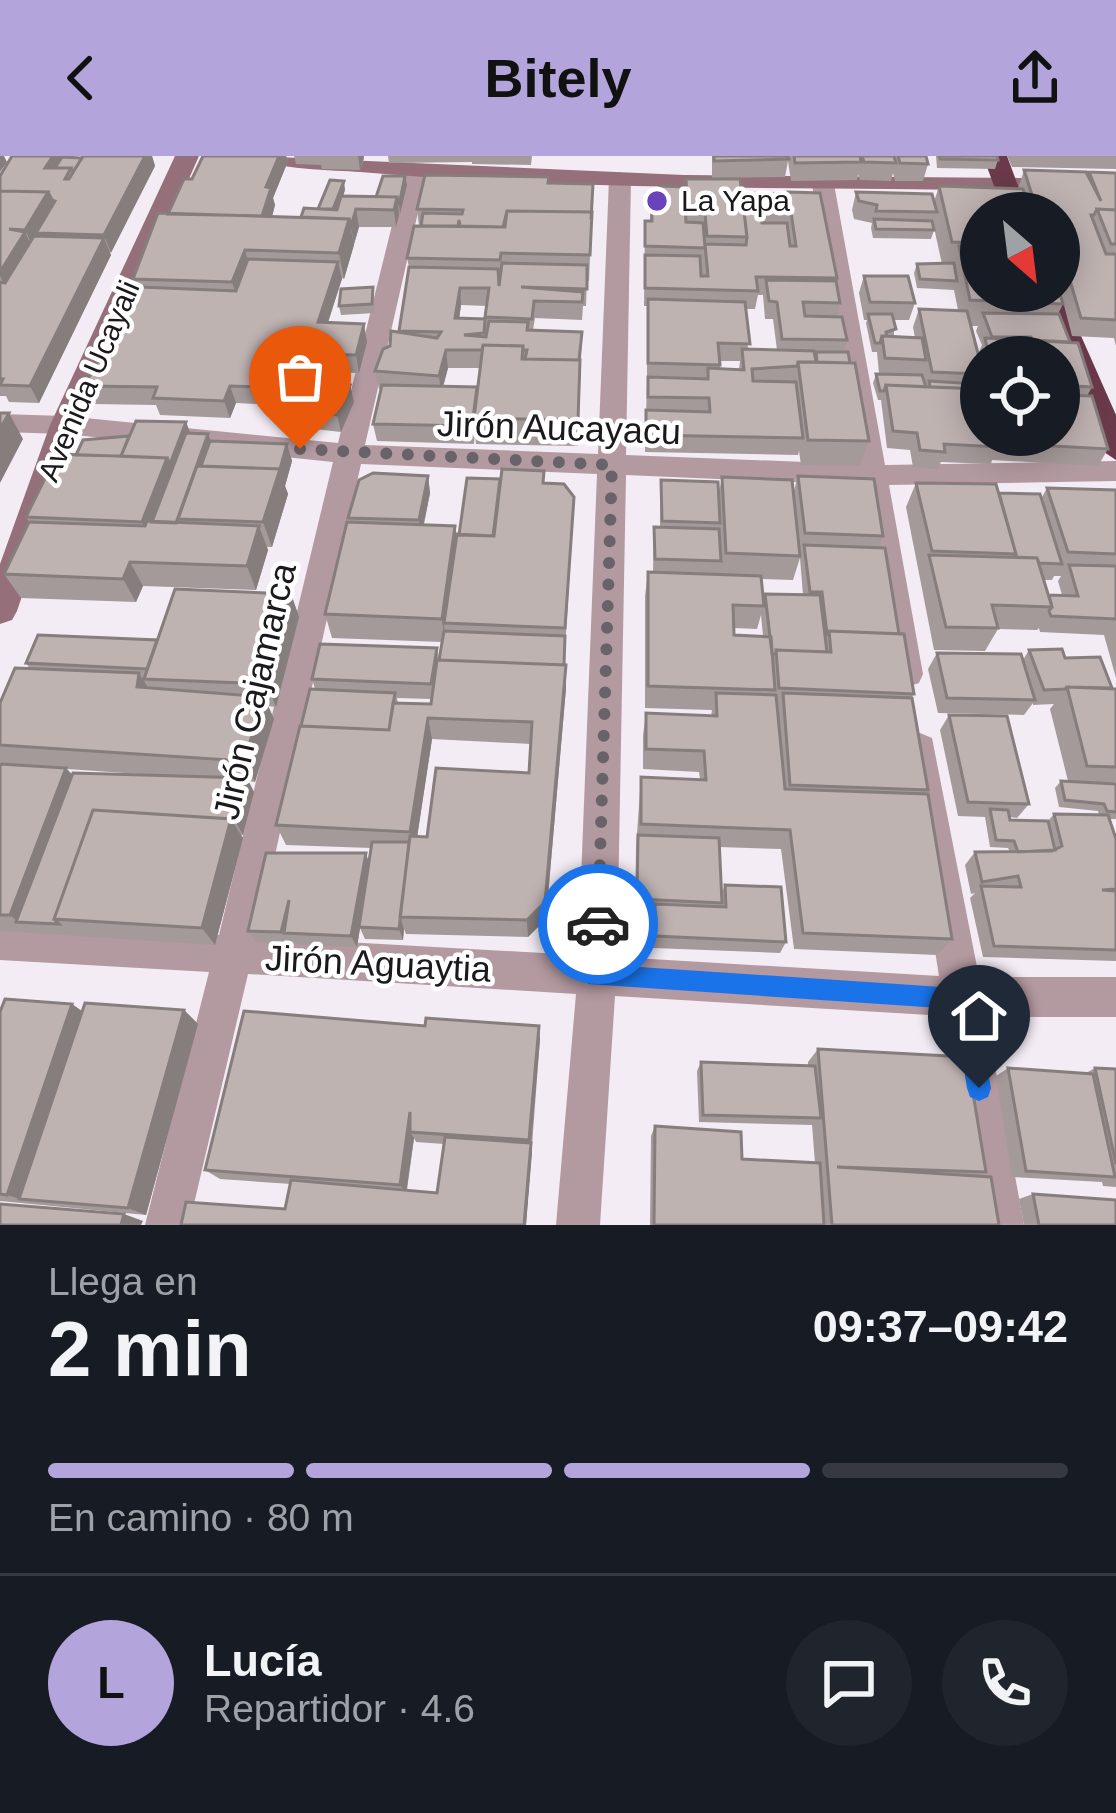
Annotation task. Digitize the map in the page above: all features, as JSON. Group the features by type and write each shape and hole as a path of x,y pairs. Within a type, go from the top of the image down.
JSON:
{"highway":[{"path":"995,156 1007,192"},
{"path":"1058,312 1116,450"}],"street":[{"name":"Avenida Ucayali","path":"0,611 65,425 187,156"},
{"path":"266,156 416,173 565,167 620,179 683,168 823,184 1003,181 1116,186"},
{"name":"Jirón Cajamarca","path":"166,1225 236,955 347,454 416,173"},
{"path":"578,1225 597,976 620,179"},
{"path":"823,184 1002,1225"},
{"name":"Jirón Aucayacu","path":"0,423 65,425 347,454 872,475 1116,470"},
{"name":"Jirón Aguaytia","path":"0,941 964,998 1116,997"}],"building":[{"path":"12,156 53,156 45,168 71,168 65,179 69,179 83,156 145,156 104,235 36,233 55,201 48,192 0,191 0,176"},
{"path":"203,156 279,156 266,187 271,188 262,216 168,214 184,179 192,179"},
{"path":"714,156 788,156 789,159 714,161"},
{"path":"794,156 860,156 861,162 795,163"},
{"path":"862,156 894,156 896,163 864,162"},
{"path":"898,156 926,156 928,164 900,163"},
{"path":"997,156 998,160 940,159"},
{"path":"62,157 82,158 73,172 55,168"},
{"path":"1024,170 1086,172 1101,201 1089,172 1116,173 1116,210 1097,209 1091,215 1106,254 1116,254 1116,320 1081,318 1079,312 1080,192 1031,192"},
{"path":"425,175 549,177 548,183 593,184 591,212 507,211 503,227 460,226 459,220 458,226 421,226 423,213 462,214 463,210 417,209"},
{"path":"383,176 405,176 399,205 397,197 376,197"},
{"path":"686,179 740,179 747,237 707,236 705,213 688,213"},
{"path":"330,180 344,181 333,209 318,209"},
{"path":"662,186 684,187 686,222 703,223 705,248 645,246 645,221 652,221 651,194"},
{"path":"939,186 1023,189 960,192 960,242 952,242"},
{"path":"0,191 48,192 25,230 9,229 25,232 0,272"},
{"path":"788,192 820,193 837,278 756,277 758,291 645,288 645,255 700,256 701,276 708,276 705,244 746,245 742,193 782,194 785,213 761,212 762,223 787,223 790,246 796,246"},
{"path":"856,192 932,194 937,212 876,211 877,205 859,201"},
{"path":"341,196 397,197 394,210 356,209 351,226 349,219 301,217 304,208 337,210"},
{"path":"1097,209 1116,210 1116,244 1111,244"},
{"path":"507,211 592,212 590,255 407,258 414,226 505,227"},
{"path":"158,213 349,219 339,253 245,250 232,282 133,279"},
{"path":"874,219 932,221 934,230 876,229"},
{"path":"34,236 104,238 30,386 0,385 0,282 5,283"},
{"path":"248,259 338,262 318,322 364,324 356,355 308,354 299,388 230,386 224,401 153,398 157,387 84,386 140,287 236,291"},
{"path":"502,263 587,265 587,289 521,287 583,292 582,302 534,301 532,319 485,317 489,288 460,288 455,318 485,319 484,333 464,335 486,337 489,321 528,322 527,330 582,332 579,360 525,359 523,346 483,345 482,350 446,350 439,376 375,371 383,349 390,346 391,331 437,338 441,332 399,331 409,267 498,269 499,286"},
{"path":"954,263 957,281 920,279 917,264"},
{"path":"864,276 908,276 915,303 870,302"},
{"path":"766,280 836,281 840,303 803,302 805,316 842,317 847,340 782,339 777,302 769,301"},
{"path":"373,287 372,304 339,306 341,289"},
{"path":"648,299 745,302 750,344 718,343 720,365 648,363"},
{"path":"919,309 967,312 973,336 960,336 960,373 932,372"},
{"path":"983,313 1059,314 1068,336 992,336"},
{"path":"868,314 892,314 896,329 875,343"},
{"path":"882,336 922,338 926,360 885,358"},
{"path":"483,345 523,346 522,359 580,360 578,420 474,418"},
{"path":"742,349 814,351 816,362 752,369 753,381 796,382 803,438 646,435 646,410 710,412 709,398 648,397 648,377 708,379 708,368 744,370"},
{"path":"1080,349 1092,387 1080,386"},
{"path":"816,352 848,352 850,363 817,362"},
{"path":"798,362 855,363 869,441 808,440"},
{"path":"876,374 922,375 926,387 886,385 880,391"},
{"path":"315,381 350,385 337,415 301,411"},
{"path":"929,381 960,383 960,388 930,387"},
{"path":"382,385 477,387 472,426 373,424"},
{"path":"886,385 960,388 960,445 944,444 945,452 920,450 917,433 893,431"},
{"path":"1080,396 1092,396 1108,449 1080,447"},
{"path":"136,421 186,422 170,464 167,458 121,456"},
{"path":"186,433 208,434 176,523 152,522"},
{"path":"129,436 121,456 76,455 83,440"},
{"path":"210,441 287,444 280,469 201,466"},
{"path":"57,454 167,458 142,522 26,517"},
{"path":"197,466 280,469 263,522 178,519"},
{"path":"502,469 544,471 543,483 564,484 574,497 565,628 444,623 457,534 494,536"},
{"path":"373,473 428,476 419,520 348,518 359,480"},
{"path":"798,476 874,479 883,536 805,533"},
{"path":"722,477 792,480 800,556 726,553"},
{"path":"467,478 500,479 493,536 459,535"},
{"path":"661,480 718,482 720,523 662,521"},
{"path":"916,483 996,484 1016,554 932,551"},
{"path":"1047,488 1116,490 1116,554 1068,552"},
{"path":"999,493 1040,494 1062,564 1014,557"},
{"path":"147,521 259,526 247,566 130,562 123,579 4,574 29,522 145,526"},
{"path":"347,522 455,526 442,619 325,614"},
{"path":"654,527 719,529 721,561 655,559"},
{"path":"804,545 885,548 899,634 827,634 822,592 810,592"},
{"path":"929,555 1037,558 1052,607 992,605 998,628 946,627"},
{"path":"1069,565 1116,566 1116,619 1051,616 1049,595 1078,596"},
{"path":"648,572 761,576 764,606 733,605 734,635 771,637 775,690 648,686"},
{"path":"175,589 291,594 267,684 144,679"},
{"path":"765,594 820,595 827,652 776,650 772,654"},
{"path":"444,631 565,636 564,665 439,660"},
{"path":"829,631 904,634 914,694 779,688 776,650 831,652"},
{"path":"38,635 157,640 147,669 26,663"},
{"path":"320,644 437,648 431,684 312,679"},
{"path":"1062,649 1065,658 1100,657 1112,688 1044,690 1029,650"},
{"path":"937,653 1021,654 1035,700 947,698"},
{"path":"437,660 566,665 545,902 527,920 400,917 410,836 427,837 436,768 529,773 532,722 428,718 410,832 276,825 300,726 389,730 393,703 431,704"},
{"path":"15,668 139,673 137,687 264,697 244,761 0,745 0,703"},
{"path":"1067,687 1116,689 1116,767 1087,766"},
{"path":"310,689 395,693 389,730 301,726"},
{"path":"716,693 776,695 785,789 928,794 952,939 803,933 790,830 641,824 641,777 706,780 704,751 646,749 646,713 717,716"},
{"path":"783,693 912,698 928,790 790,785"},
{"path":"949,715 1007,716 1029,804 968,802"},
{"path":"0,764 66,768 10,915 0,915"},
{"path":"73,773 247,778 235,821 93,810 54,919 59,924 16,922"},
{"path":"1061,781 1116,784 1116,812 1107,811 1104,804 1065,800"},
{"path":"990,809 1008,810 1010,820 1048,821 1055,850 1018,852 1014,841 996,840"},
{"path":"93,810 231,819 202,928 54,919"},
{"path":"1054,814 1108,815 1116,839 1116,889 1102,890 1116,891 1116,950 994,946 981,886 1021,887 1018,876 982,882 975,852 1052,851 1062,846"},
{"path":"638,835 719,838 722,903 637,899"},
{"path":"372,842 409,842 399,929 359,927"},
{"path":"266,853 366,853 351,936 284,933 289,900 281,932 248,931"},
{"path":"725,885 781,887 786,942 655,936 655,904 726,907"},
{"path":"5,999 72,1004 7,1195 0,1194 0,1012"},
{"path":"85,1003 184,1010 128,1208 19,1199"},
{"path":"244,1011 425,1026 426,1018 539,1026 529,1140 410,1132 410,1112 400,1185 205,1170"},
{"path":"818,1049 967,1057 986,1172 837,1167 991,1177 999,1225 832,1225"},
{"path":"701,1062 815,1066 821,1118 703,1115"},
{"path":"1008,1068 1093,1074 1115,1177 1026,1171"},
{"path":"1095,1068 1116,1069 1116,1164"},
{"path":"655,1126 741,1132 742,1159 820,1163 824,1225 654,1225"},
{"path":"445,1137 531,1143 524,1225 181,1225 186,1202 285,1209 291,1180 437,1193"},
{"path":"1033,1194 1116,1200 1116,1225 1039,1225"},
{"path":"0,1204 124,1214 121,1225 0,1225"}],"way so far":[{"path":"300,449 612,465 598,924"}],"place":[{"name":"La Yapa","path":"657,201"}],"route":[{"path":"598,924 597,976 964,998 979,1088"}]}
